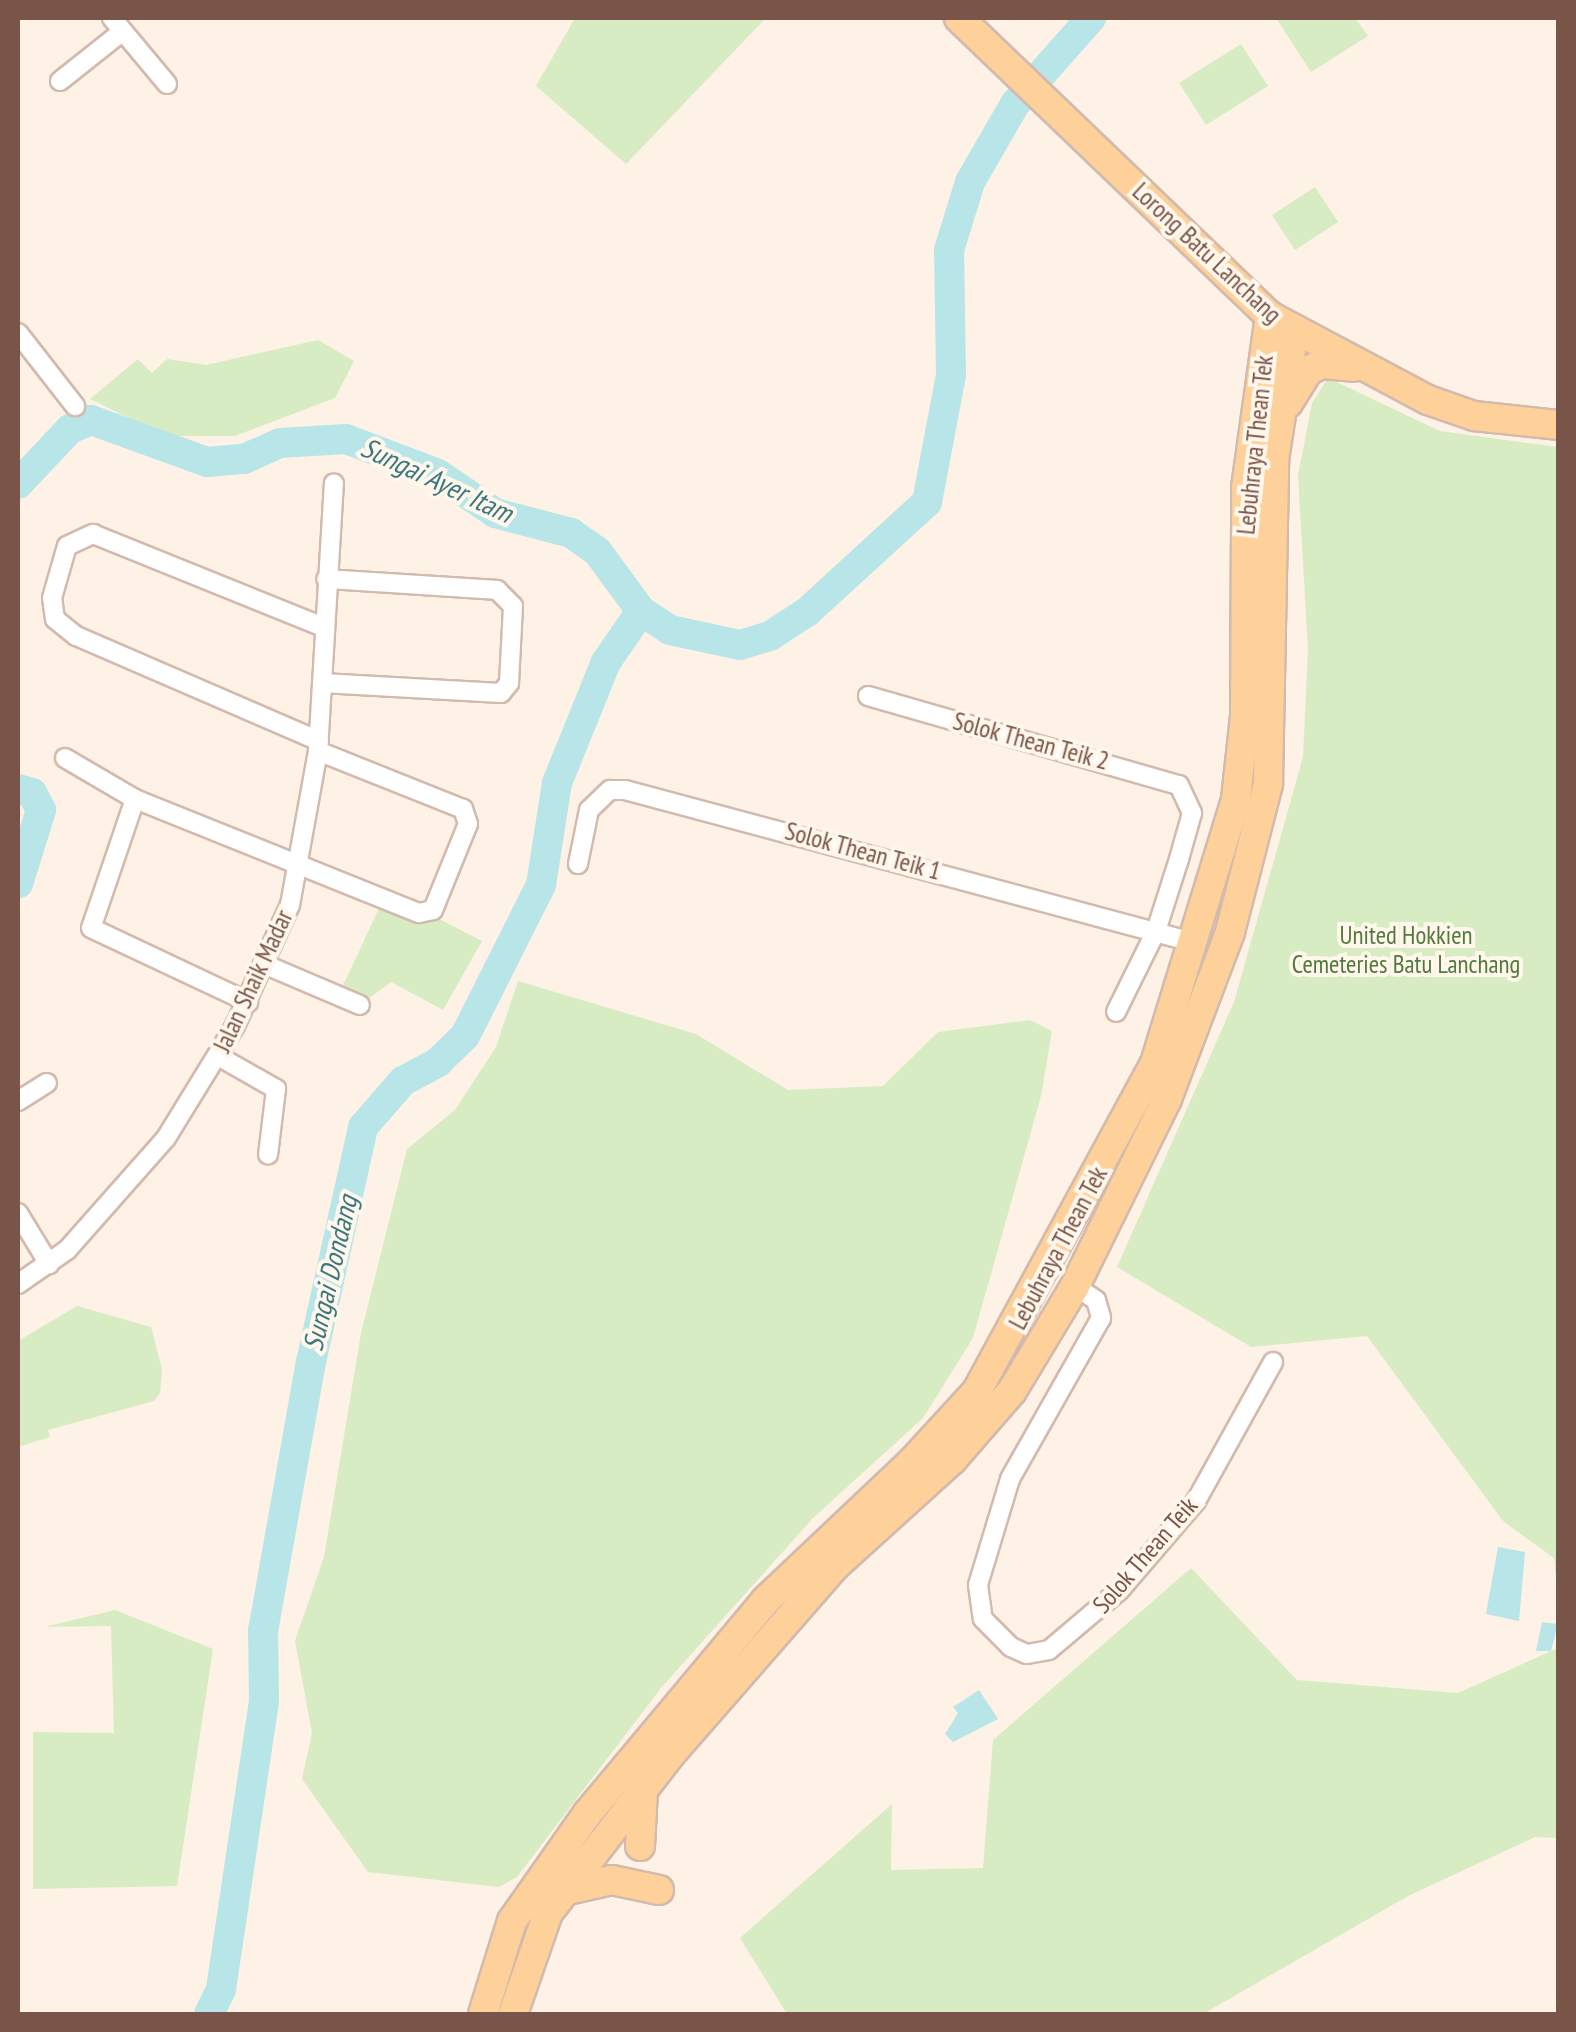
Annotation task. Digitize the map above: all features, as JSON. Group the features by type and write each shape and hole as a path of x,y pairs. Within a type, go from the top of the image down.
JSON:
{"main road":[{"name":"Lorong Batu Lanchang","path":"959,18 1282,324 1361,368 1474,416 1558,425"},
{"name":"Lebuhraya Thean Tek","path":"513,2014 534,1939 609,1828 836,1565 985,1424 1075,1286 1166,1099 1249,866 1268,784 1272,726 1269,557 1282,324"},
{"name":"Lebuhraya Thean Tek","path":"483,2014 499,1952 528,1894 661,1723 780,1586 951,1422 997,1361 1155,1063 1196,942 1241,762 1246,488 1282,324"},
{"path":"1278,428 1309,370 1322,364 1361,368"},
{"path":"997,1361 1050,1296 1075,1286 1066,1264 1100,1170"},
{"path":"528,1894 609,1828 661,1723"},
{"path":"640,1846 643,1790"},
{"path":"563,1891 612,1880 659,1890"}],"street":[{"path":"60,82 117,24 167,84"},
{"path":"18,333 76,406"},
{"name":"Jalan Shaik Madar","path":"18,1284 49,1264 134,1180 218,1056 266,964 301,862 318,746 322,628 334,484"},
{"path":"66,758 135,799 426,913 438,904 468,824 458,805 76,636 55,619 52,598 67,546 92,534 322,628"},
{"path":"322,684 500,693 509,683 514,606 497,590 326,579"},
{"name":"Solok Thean Teik 2","path":"868,696 1165,776 1188,797 1192,813 1156,931"},
{"name":"Solok Thean Teik 1","path":"578,864 589,810 610,790 625,790 1196,942"},
{"path":"135,799 90,928 248,1002"},
{"path":"1116,1012 1156,931"},
{"path":"266,964 360,1005"},
{"path":"218,1056 276,1089 268,1155"},
{"path":"18,1101 47,1082"},
{"path":"18,1214 49,1264"},
{"name":"Solok Thean Teik","path":"1075,1286 1096,1300 1100,1318 1010,1479 978,1585 984,1619 1011,1648 1027,1654 1049,1650 1120,1590 1196,1501 1273,1362"}],"green space":[{"path":"575,18 766,18 626,164 536,86"},
{"path":"1276,18 1355,18 1368,36 1311,72"},
{"path":"1241,44 1268,86 1206,125 1179,83"},
{"path":"1315,187 1338,222 1295,250 1272,215"},
{"path":"318,340 354,361 335,398 235,436 166,436 90,399 138,359 152,373 167,359 206,365"},
{"name":"United Hokkien Cemeteries Batu Lanchang","path":"1328,378 1440,431 1558,447 1558,1598 1554,1558 1503,1521 1367,1336 1251,1347 1117,1267 1234,1002 1303,757 1308,650 1298,476 1312,403"},
{"path":"381,904 437,918 482,941 443,1010 391,982 367,1000 341,990"},
{"path":"518,981 696,1034 788,1090 883,1086 938,1032 1030,1020 1052,1031 1041,1096 973,1338 923,1418 813,1518 661,1688 517,1877 499,1887 368,1872 302,1779 312,1733 295,1641 324,1557 361,1333 407,1149 455,1110 496,1047"},
{"path":"77,1306 151,1327 162,1369 160,1393 154,1401 48,1430 50,1437 18,1447 18,1341"},
{"path":"1191,1568 1297,1680 1458,1693 1558,1648 1558,1838 1535,1837 1408,1896 1203,2014 787,2014 740,1938 892,1804 891,1870 983,1868 993,1740"},
{"path":"115,1610 213,1649 177,1886 33,1889 33,1732 114,1733 111,1626 45,1627"}],"water":[{"path":"1498,1547 1525,1552 1519,1621 1486,1614"},
{"path":"1542,1622 1558,1624 1551,1651 1536,1651"},
{"path":"979,1690 998,1719 953,1742 945,1734 958,1713 953,1707"}],"waterway":[{"name":"Sungai Ayer Itam","path":"18,484 70,429 91,420 207,462 244,459 280,443 346,439 438,474 495,513 571,533 597,551 641,611 670,630 740,645 770,636 807,612 927,502 951,375 949,250 970,182 1015,104 1091,18"},
{"name":"Sungai Dondang","path":"209,2014 221,1989 264,1701 263,1631 311,1362 363,1127 403,1081 438,1062 465,1036 541,885 557,783 606,662 641,611"},
{"name":"Sungai Ayer Itam","path":"18,789 32,793 41,810 18,884"}]}
